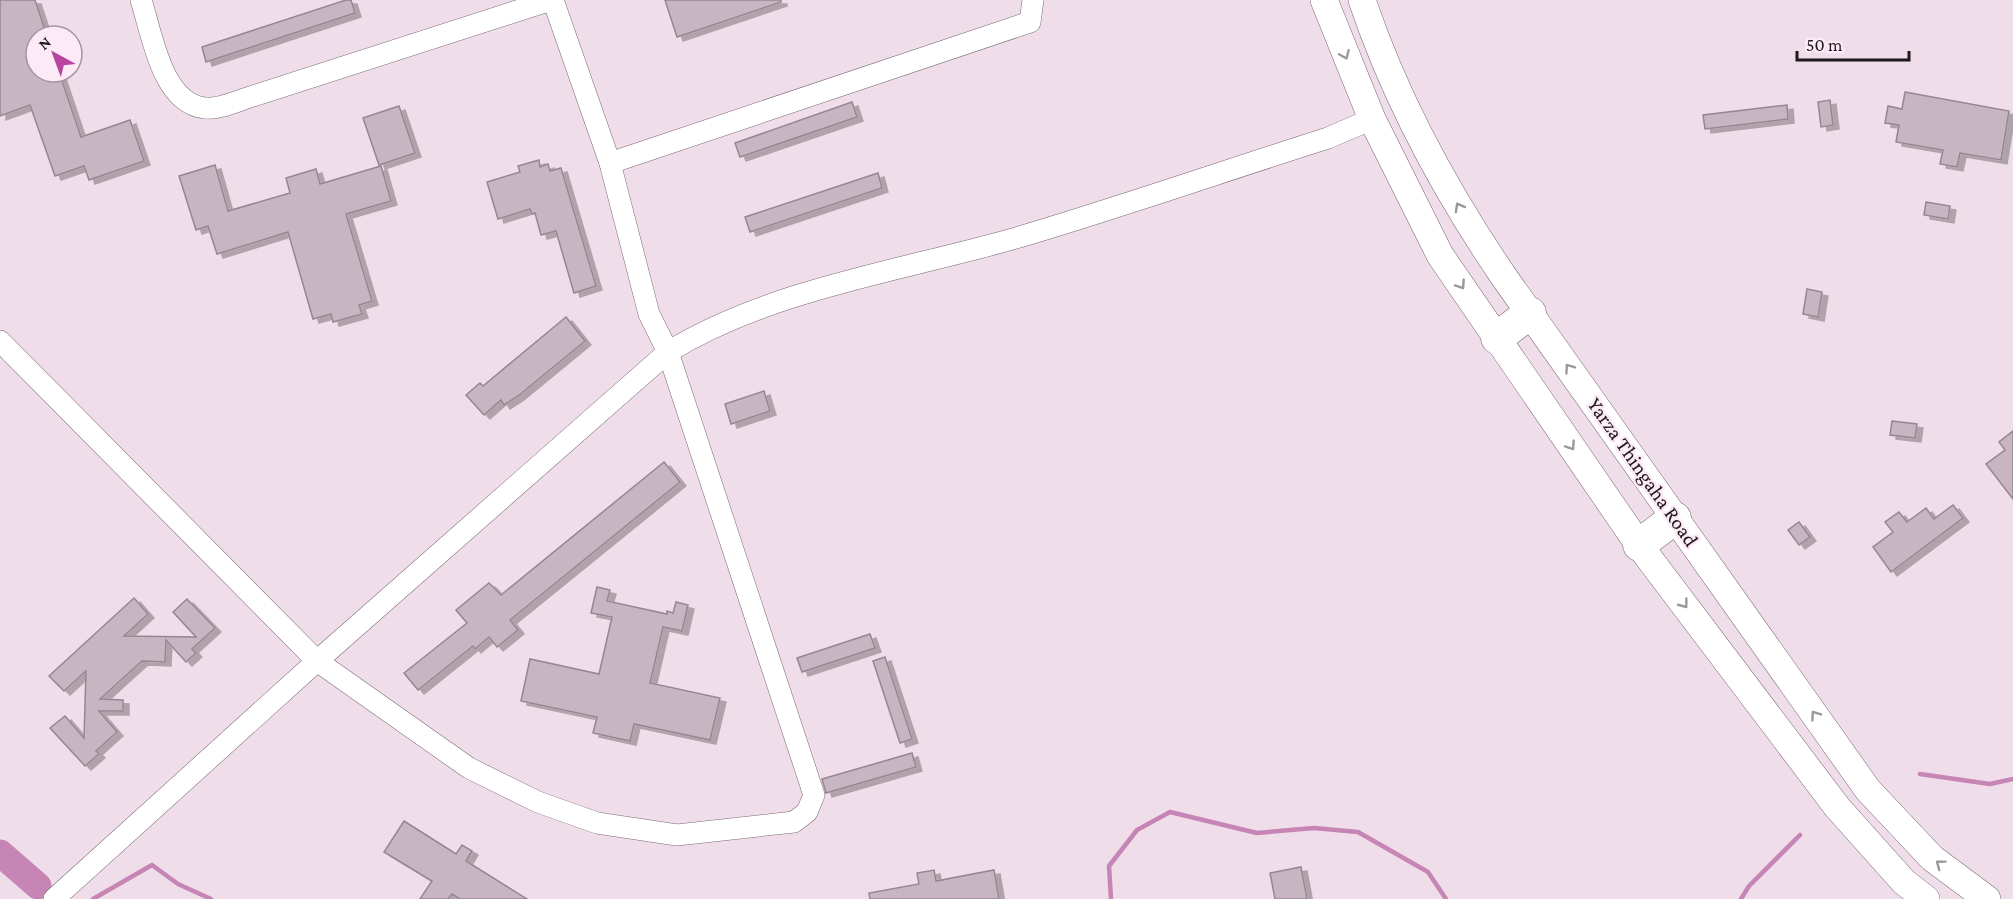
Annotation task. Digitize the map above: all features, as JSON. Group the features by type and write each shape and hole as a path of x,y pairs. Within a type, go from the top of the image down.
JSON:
{"highway":[{"path":"1497,338 1530,314"},
{"path":"1639,545 1675,518"}],"main road":[{"name":"Yarza Thingaha Road","path":"1324,0 1372,119 1440,255 1639,545 1837,807 1904,882 1926,899"},
{"name":"Yarza Thingaha Road","path":"1362,0 1405,108 1472,230 1530,314 1868,790 1932,858 1987,899"}],"lane":[{"path":"0,341 317,661 469,768 538,802 597,823 677,835 794,822 807,812 814,795 668,352 649,314 610,163 552,0 206,109 182,100 168,83 141,0"},
{"path":"610,163 1030,22 1033,0"},
{"path":"54,899 317,661 668,352 705,329 774,303 1017,237 1328,138 1372,119"}],"building":[{"path":"0,0 35,0 43,24 24,24 24,84 63,84 81,137 130,120 144,161 89,180 84,166 55,176 30,105 0,116"},
{"path":"351,0 355,13 206,62 202,47"},
{"path":"665,0 781,0 781,2 677,37"},
{"path":"1905,92 2009,111 2001,160 1960,153 1957,167 1940,164 1943,150 1896,142 1899,125 1885,123 1888,106 1902,109"},
{"path":"1830,100 1833,125 1821,127 1818,102"},
{"path":"852,102 857,117 740,157 735,143"},
{"path":"1787,105 1788,119 1705,129 1703,115"},
{"path":"399,106 415,153 379,165 363,118"},
{"path":"539,160 540,167 548,164 550,171 561,168 596,286 574,293 556,231 541,235 535,213 532,214 530,209 498,219 487,182 520,172 518,166"},
{"path":"215,165 228,211 290,193 286,178 316,169 320,184 381,166 391,201 346,214 372,301 359,305 362,314 333,322 331,314 313,319 288,232 217,254 208,226 196,230 179,176"},
{"path":"878,173 882,188 750,232 745,217"},
{"path":"1926,202 1950,206 1948,219 1924,215"},
{"path":"1807,289 1822,292 1818,317 1803,314"},
{"path":"566,317 585,341 518,396 504,405 501,400 484,415 466,395 480,383 483,386"},
{"path":"764,391 770,411 731,424 725,404"},
{"path":"1892,421 1917,424 1915,438 1890,435"},
{"path":"2013,431 2013,499 1986,464 2005,450 1999,442"},
{"path":"664,462 680,482 510,620 518,630 497,647 489,637 475,649 473,646 418,690 404,673 467,623 456,610 489,583 501,595"},
{"path":"1953,505 1963,518 1891,572 1873,547 1893,532 1885,522 1899,512 1907,522 1926,508 1934,519"},
{"path":"1799,522 1810,537 1799,545 1788,530"},
{"path":"597,587 610,590 607,601 667,614 667,611 673,613 676,602 688,605 682,631 663,627 650,683 720,698 710,740 634,724 630,741 593,733 597,717 521,701 530,659 599,674 612,617 591,613"},
{"path":"134,598 148,614 124,636 196,637 173,612 187,599 215,628 192,649 196,653 186,662 166,640 165,662 142,661 100,699 123,700 123,711 99,711 117,732 96,751 99,754 85,766 50,728 65,716 84,738 86,671 64,691 49,676"},
{"path":"870,634 875,648 802,672 797,658"},
{"path":"885,657 912,739 900,743 873,661"},
{"path":"912,753 916,767 826,793 822,779"},
{"path":"404,821 456,854 462,845 472,851 466,861 527,899 460,899 452,894 448,899 420,899 432,881 384,852"},
{"path":"1301,867 1307,899 1275,899 1270,873"},
{"path":"934,870 936,881 994,870 999,899 870,899 869,893 919,884 917,873"}],"waterway":[{"path":"1920,774 1990,784 2013,779"},
{"path":"1111,899 1109,866 1137,830 1170,812 1257,833 1314,828 1358,832 1428,872 1446,899"},
{"path":"1741,899 1749,886 1800,835"},
{"path":"0,853 38,886"},
{"path":"93,899 152,865 178,884 211,899"}]}
